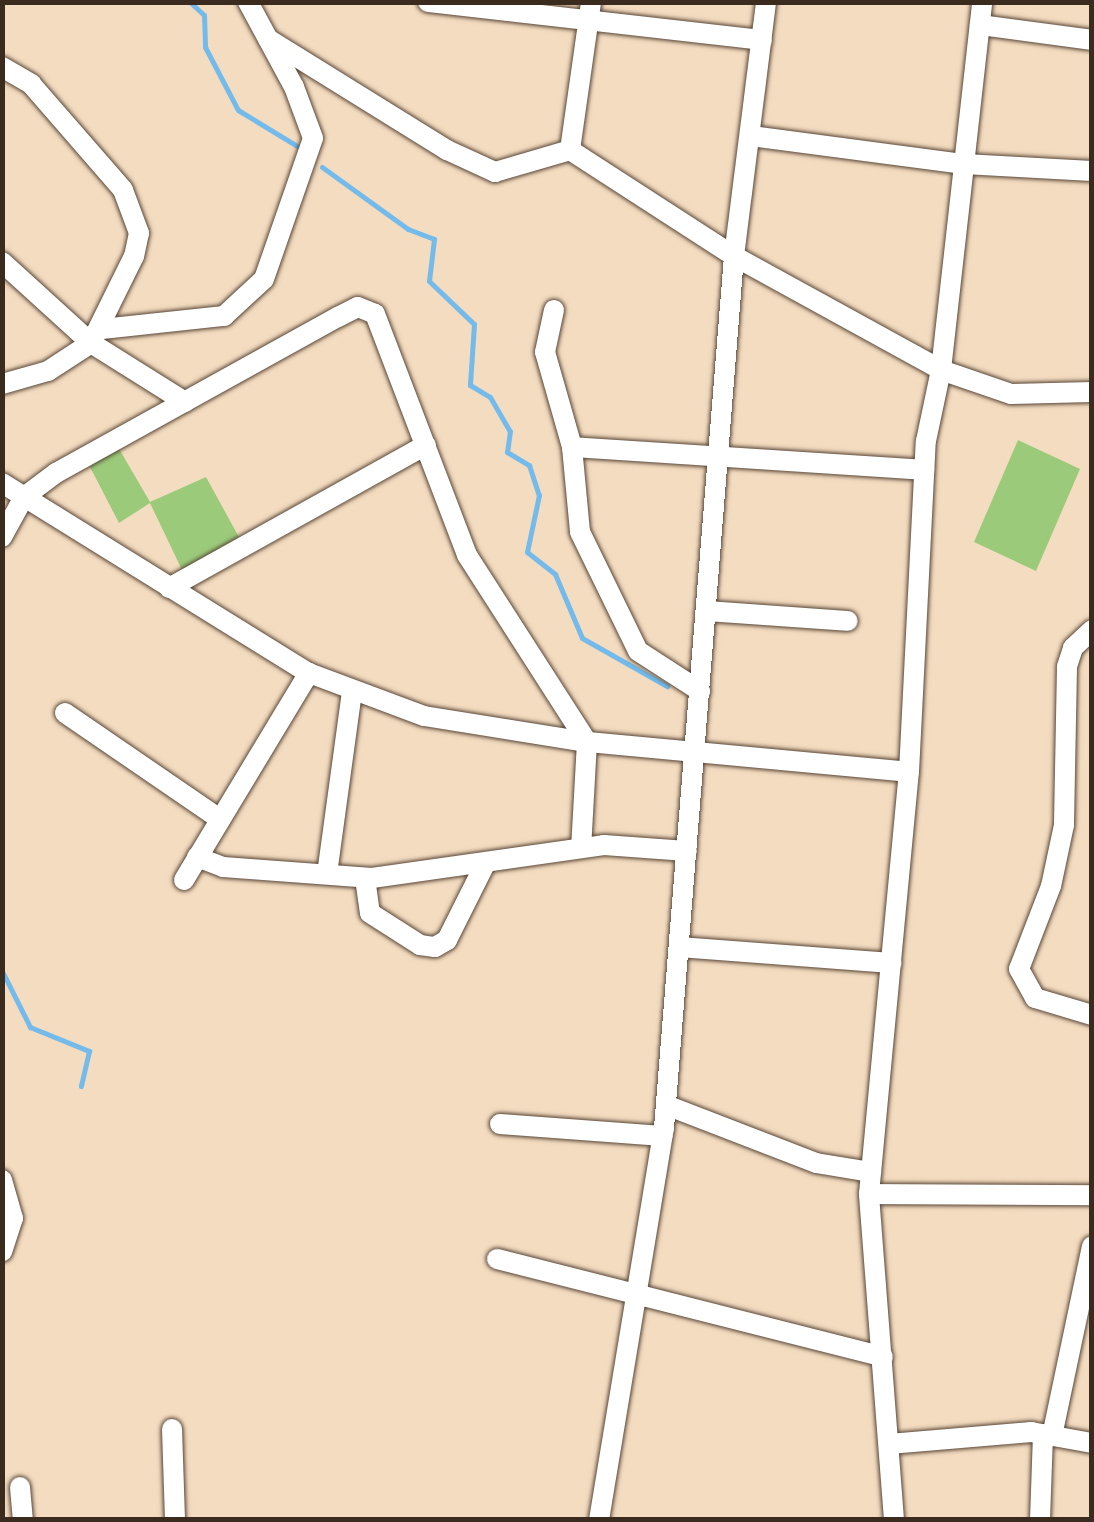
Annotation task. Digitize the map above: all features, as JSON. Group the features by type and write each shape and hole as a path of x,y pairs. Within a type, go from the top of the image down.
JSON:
{"street":[{"path":"2,384 48,371 96,336 224,316 264,279 313,138 248,2"},
{"path":"428,2 590,11 762,40"},
{"path":"600,1520 663,1136 734,256 766,2"},
{"path":"894,1520 869,1194 909,772 924,470 941,370 982,2"},
{"path":"570,150 590,11"},
{"path":"980,25 1092,40"},
{"path":"268,39 447,150 495,172 570,150 734,256 941,370 1011,394 1092,392"},
{"path":"2,67 31,84 123,190 135,216 134,256 96,336"},
{"path":"751,136 964,164 1092,171"},
{"path":"2,262 185,402"},
{"path":"2,538 24,497 185,402 358,308 376,314 467,556 587,742 582,848"},
{"path":"554,310 545,352 572,446 580,532 638,651 700,691"},
{"path":"169,588 426,445"},
{"path":"572,446 924,470"},
{"path":"2,483 309,673 424,716 587,742 696,749 909,772"},
{"path":"706,611 848,621"},
{"path":"1092,630 1073,648 1066,667 1064,825 1051,886 1020,969 1035,998 1092,1014"},
{"path":"184,880 309,673"},
{"path":"327,874 352,692"},
{"path":"65,712 220,819"},
{"path":"198,857 224,867 365,878 582,848 688,850"},
{"path":"365,878 370,912 420,945 435,947 447,940 486,862"},
{"path":"679,947 891,963"},
{"path":"666,1105 799,1158 871,1172"},
{"path":"500,1124 663,1136"},
{"path":"2,1180 13,1218 2,1251"},
{"path":"869,1194 1092,1195"},
{"path":"1040,1520 1048,1435 1092,1246"},
{"path":"497,1259 883,1356"},
{"path":"172,1429 175,1520"},
{"path":"889,1444 1048,1435 1092,1443"},
{"path":"20,1487 24,1520"}],"green space":[{"path":"1018,440 1080,469 1036,571 974,542"},
{"path":"118,447 150,502 206,477 240,539 183,572 150,503 119,523 89,465"}],"waterway":[{"path":"190,2 204,15 205,47 238,110 297,146"},
{"path":"322,167 408,229 434,239 429,281 474,324 470,385 490,397 510,431 507,452 529,465 539,495 527,552 555,574 582,638 667,686"},
{"path":"2,971 30,1027 89,1051 81,1086"}]}
